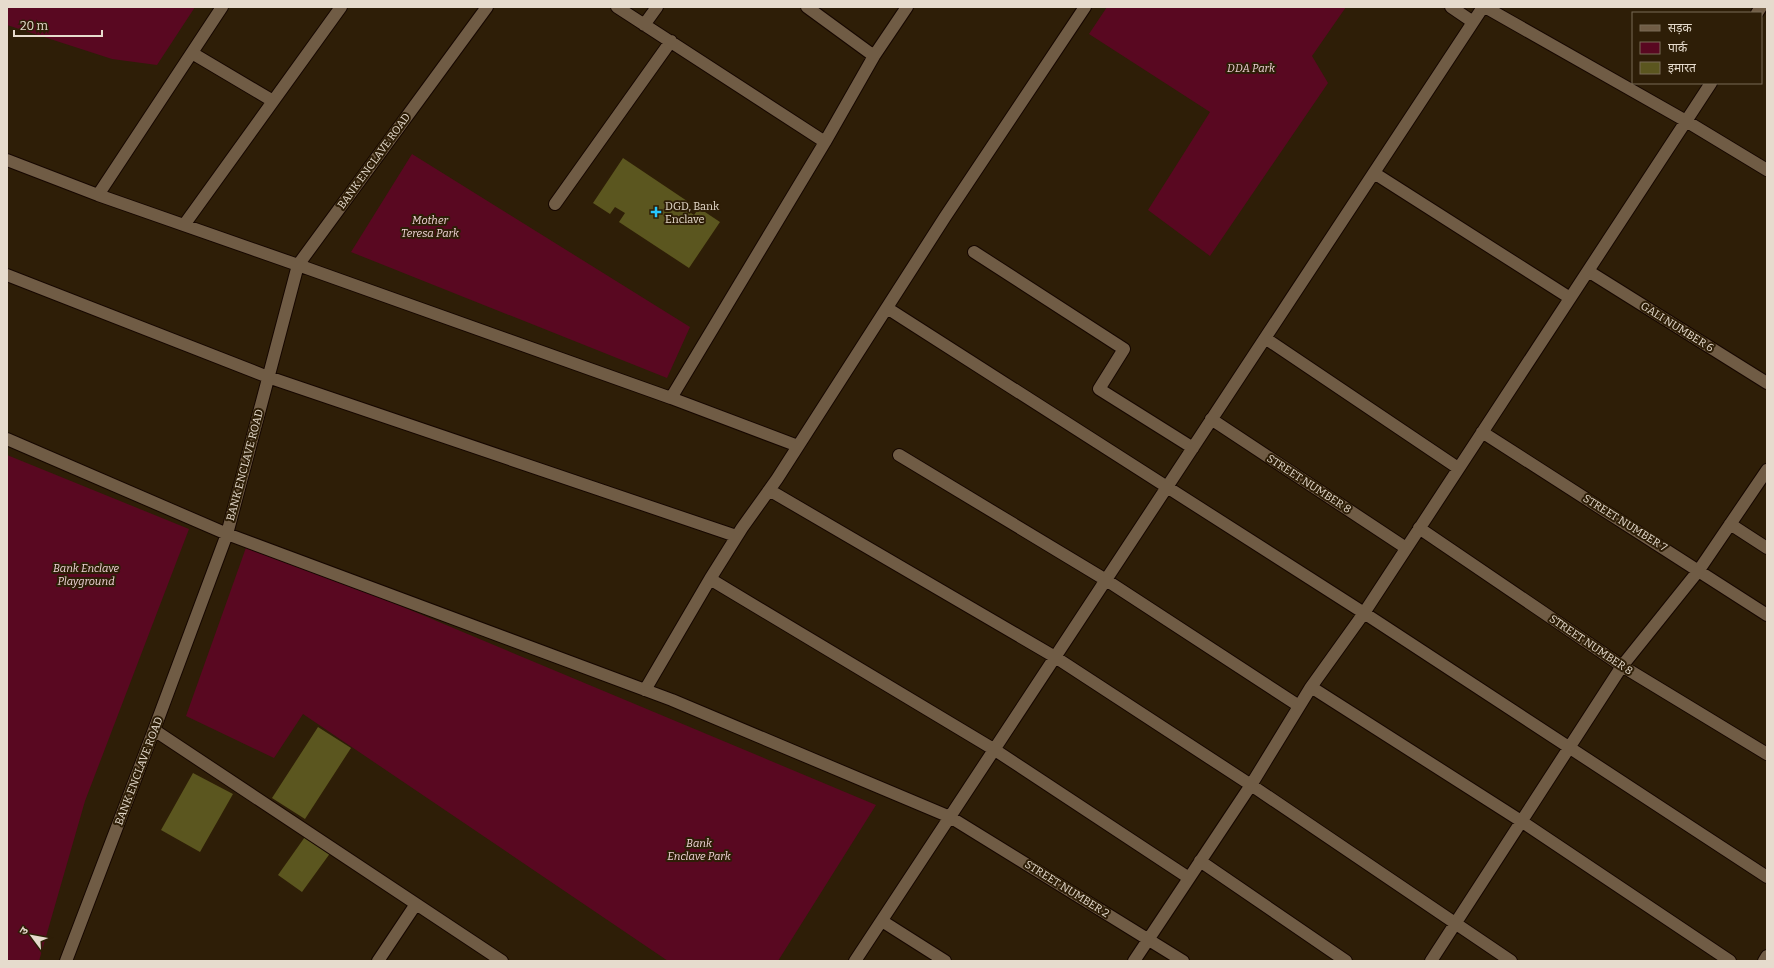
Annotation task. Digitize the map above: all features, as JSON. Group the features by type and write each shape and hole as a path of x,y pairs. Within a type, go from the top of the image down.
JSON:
{"street":[{"path":"98,195 222,7"},
{"path":"184,225 341,7"},
{"name":"BANK ENCLAVE ROAD","path":"66,961 227,534 298,264 487,7"},
{"path":"617,7 825,142"},
{"path":"644,25 657,7"},
{"path":"807,7 874,56"},
{"path":"671,398 825,142 874,56 908,7"},
{"path":"645,690 736,536 769,490 1085,7"},
{"path":"1451,7 1473,22"},
{"path":"855,961 1484,7 1686,121 1767,170"},
{"path":"555,204 670,41"},
{"path":"192,53 273,101"},
{"path":"1134,961 1150,940 1200,861 1251,785 1311,687 1364,613 1710,84"},
{"path":"7,160 98,195 298,264 671,398 798,446"},
{"path":"1374,172 1570,298"},
{"path":"974,252 1124,349 1100,389 1193,448"},
{"name":"GALI NUMBER 6","path":"1588,271 1767,384"},
{"path":"7,275 268,377 736,536"},
{"path":"887,308 1364,613 1767,878"},
{"path":"1265,338 1458,468"},
{"name":"STREET NUMBER 8","path":"1211,420 1406,548"},
{"name":"STREET NUMBER 7","path":"1482,432 1767,615"},
{"name":"STREET NUMBER 2","path":"7,439 227,534 680,703 950,817 1183,961"},
{"path":"899,455 1106,580 1299,706"},
{"path":"1431,961 1622,666 1698,570 1767,470"},
{"path":"769,490 1055,657 1251,785 1511,961"},
{"path":"1730,524 1767,548"},
{"name":"STREET NUMBER 8","path":"1419,528 1622,666 1767,754"},
{"path":"710,579 994,750 1189,878"},
{"path":"1311,687 1521,821 1730,961"},
{"path":"154,730 502,961"},
{"path":"1200,861 1346,961"},
{"path":"378,961 416,904"},
{"path":"882,921 945,961"},
{"path":"1764,961 1767,956"}],"green space":[{"path":"7,7 195,7 157,65 112,59 7,25"},
{"name":"DDA Park","path":"1107,7 1346,7 1312,56 1328,83 1210,256 1148,210 1210,112 1089,34"},
{"name":"Mother Teresa Park","path":"412,154 690,327 667,378 351,252"},
{"name":"Bank Enclave Playground","path":"7,455 189,529 85,801 39,961 7,961"},
{"name":"Bank Enclave Park","path":"248,542 876,805 778,961 668,961 303,714 274,758 186,716"}],"building":[{"name":"DGD, Bank Enclave","path":"623,158 690,203 686,210 694,215 699,208 720,222 689,268 619,222 625,213 615,207 610,214 593,203"},
{"path":"318,727 351,748 305,819 272,798"},
{"path":"193,773 233,794 200,852 161,830"},
{"path":"307,834 331,852 302,892 278,875"}],"place":[{"name":"DGD, Bank Enclave","path":"656,212"}]}
